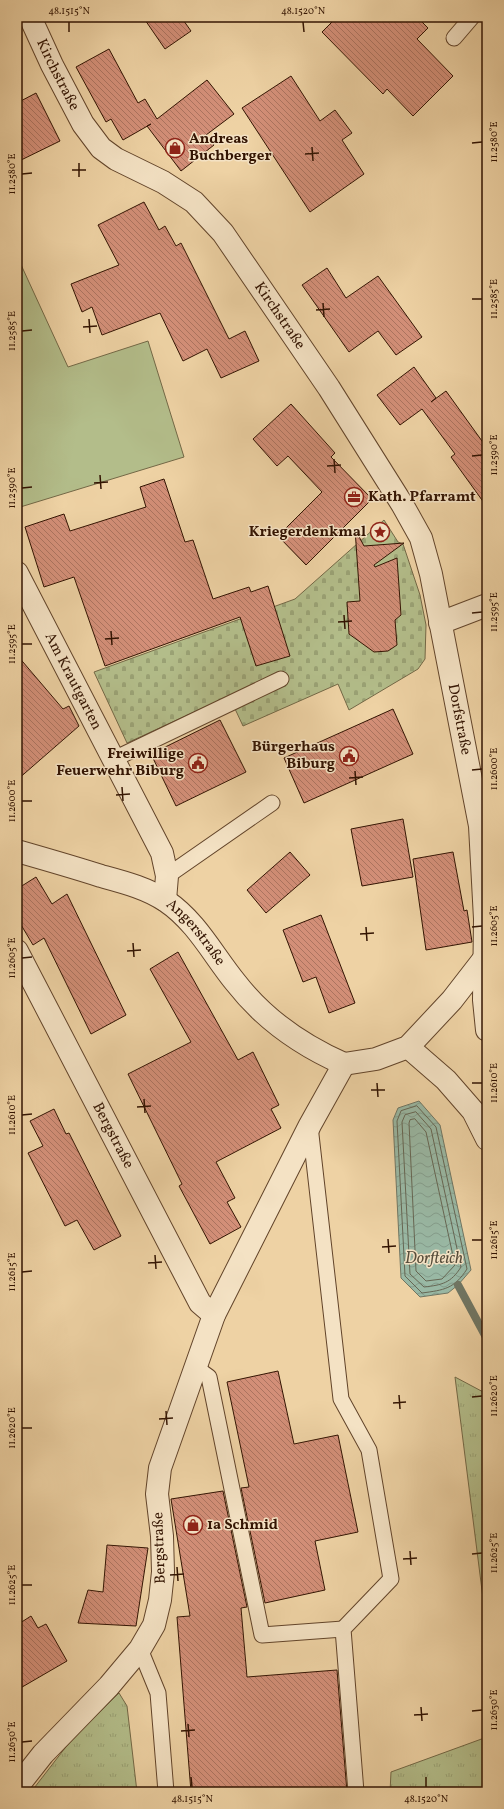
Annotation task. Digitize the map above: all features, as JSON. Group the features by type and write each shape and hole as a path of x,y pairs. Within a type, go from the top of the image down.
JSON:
{"street":[{"name":"Kirchstraße","path":"30,17 52,65 83,124 101,148 116,159 163,182 194,202 223,233 283,320 329,388 402,504 421,538 431,574 440,623"},
{"name":"Am Krautgarten","path":"17,574 162,853 167,876 165,900"},
{"path":"440,623 487,605"},
{"name":"Dorfstraße","path":"440,623 480,826 485,919 483,960 484,1000 487,1030"},
{"name":"Angerstraße","path":"17,851 132,885 165,900 181,912 197,929 236,983 252,1002 281,1027 317,1052 344,1064"},
{"name":"Bergstraße","path":"17,951 200,1303 214,1315"},
{"path":"344,1064 376,1059 408,1047 452,1000 483,960"},
{"path":"408,1047 446,1080 473,1111 487,1139"},
{"name":"Bergstraße","path":"17,1787 43,1754 109,1686 140,1649 154,1625 160,1600 163,1572 162,1536 157,1494 160,1468 214,1315 310,1124 344,1064"}],"lane":[{"path":"454,38 472,17"},
{"path":"114,759 280,679"},
{"path":"167,876 272,803"},
{"path":"195,1367 209,1377 262,1635 343,1629 391,1579 369,1450 341,1399 310,1124"},
{"path":"343,1629 356,1792"},
{"path":"140,1649 158,1693 166,1792"}],"green space":[{"path":"17,256 68,367 148,341 184,457 17,508"},
{"path":"384,520 398,542 403,544 420,595 426,625 425,659 418,669 349,710 338,684 243,726 229,696 127,743 94,672 295,599"},
{"path":"455,1377 487,1394 487,1630"},
{"path":"119,1693 127,1706 137,1792 31,1792 72,1739"},
{"path":"487,1737 487,1792 390,1792 391,1772"}],"water":[{"name":"Dorfteich","path":"419,1101 440,1125 471,1270 458,1285 448,1293 420,1297 401,1278 393,1120 398,1108"}],"building":[{"path":"143,17 181,17 191,31 165,49"},
{"path":"337,17 417,17 428,28 417,39 453,76 413,116 387,89 383,94 322,32"},
{"path":"109,49 138,103 145,99 157,119 207,80 234,114 206,135 214,145 181,171 147,126 123,140 111,119 106,122 76,67"},
{"path":"291,76 320,121 335,110 352,133 342,140 364,174 310,212 242,108"},
{"path":"36,93 60,141 17,162 17,103"},
{"path":"144,202 159,230 165,226 176,246 181,243 229,339 245,331 259,361 221,378 207,349 183,361 160,313 102,335 92,307 82,312 71,284 119,265 98,225"},
{"path":"327,268 346,298 378,276 422,337 396,355 378,331 349,352 302,285"},
{"path":"414,367 436,398 431,402 446,391 487,448 487,507 451,457 455,454 422,409 400,425 377,395"},
{"path":"291,404 335,453 331,457 372,499 306,565 278,536 322,492 288,456 277,466 253,439"},
{"path":"164,479 185,542 193,540 213,599 249,587 251,592 268,586 290,656 256,666 240,617 105,666 74,577 44,587 25,527 64,514 70,531 146,507 140,487"},
{"path":"355,529 364,546 404,543 374,565 375,567 397,558 401,615 395,620 397,645 388,651 374,652 349,634 347,602 360,601"},
{"path":"17,655 63,709 69,706 79,726 17,780"},
{"name":"Bürgerhaus Biburg","path":"393,709 413,754 304,803 284,758"},
{"name":"Freiwillige Feuerwehr Biburg","path":"220,720 246,772 176,806 151,754"},
{"path":"403,819 413,877 362,886 351,829"},
{"path":"290,852 310,875 266,913 247,890"},
{"path":"453,852 464,911 467,910 472,942 426,950 413,859"},
{"path":"36,877 52,904 67,894 126,1015 91,1034 44,938 33,945 17,918 17,889"},
{"path":"321,915 355,1003 329,1013 316,977 303,982 283,930"},
{"path":"178,952 238,1060 253,1052 279,1105 271,1109 281,1128 216,1162 235,1198 227,1202 241,1227 210,1244 179,1186 182,1184 128,1074 191,1042 150,969"},
{"path":"54,1109 66,1134 69,1133 121,1236 94,1250 77,1220 65,1226 28,1153 43,1146 30,1121"},
{"path":"278,1371 294,1444 338,1435 358,1532 315,1541 325,1590 265,1603 241,1488 249,1487 227,1382"},
{"path":"223,1491 247,1607 241,1608 247,1677 337,1670 347,1792 191,1792 177,1617 190,1616 171,1499"},
{"path":"107,1545 148,1548 136,1626 78,1623 88,1590 103,1592"},
{"path":"31,1616 38,1628 46,1624 67,1661 17,1690 17,1625"}],"waterway":[{"path":"458,1285 487,1339"}],"place":[{"name":"Andreas Buchberger","path":"175,148"},
{"name":"Kath. Pfarramt","path":"354,497"},
{"name":"Kriegerdenkmal","path":"380,532"},
{"name":"Bürgerhaus Biburg","path":"349,756"},
{"name":"Freiwillige Feuerwehr Biburg","path":"198,763"},
{"name":"1a Schmid","path":"193,1525"}]}
